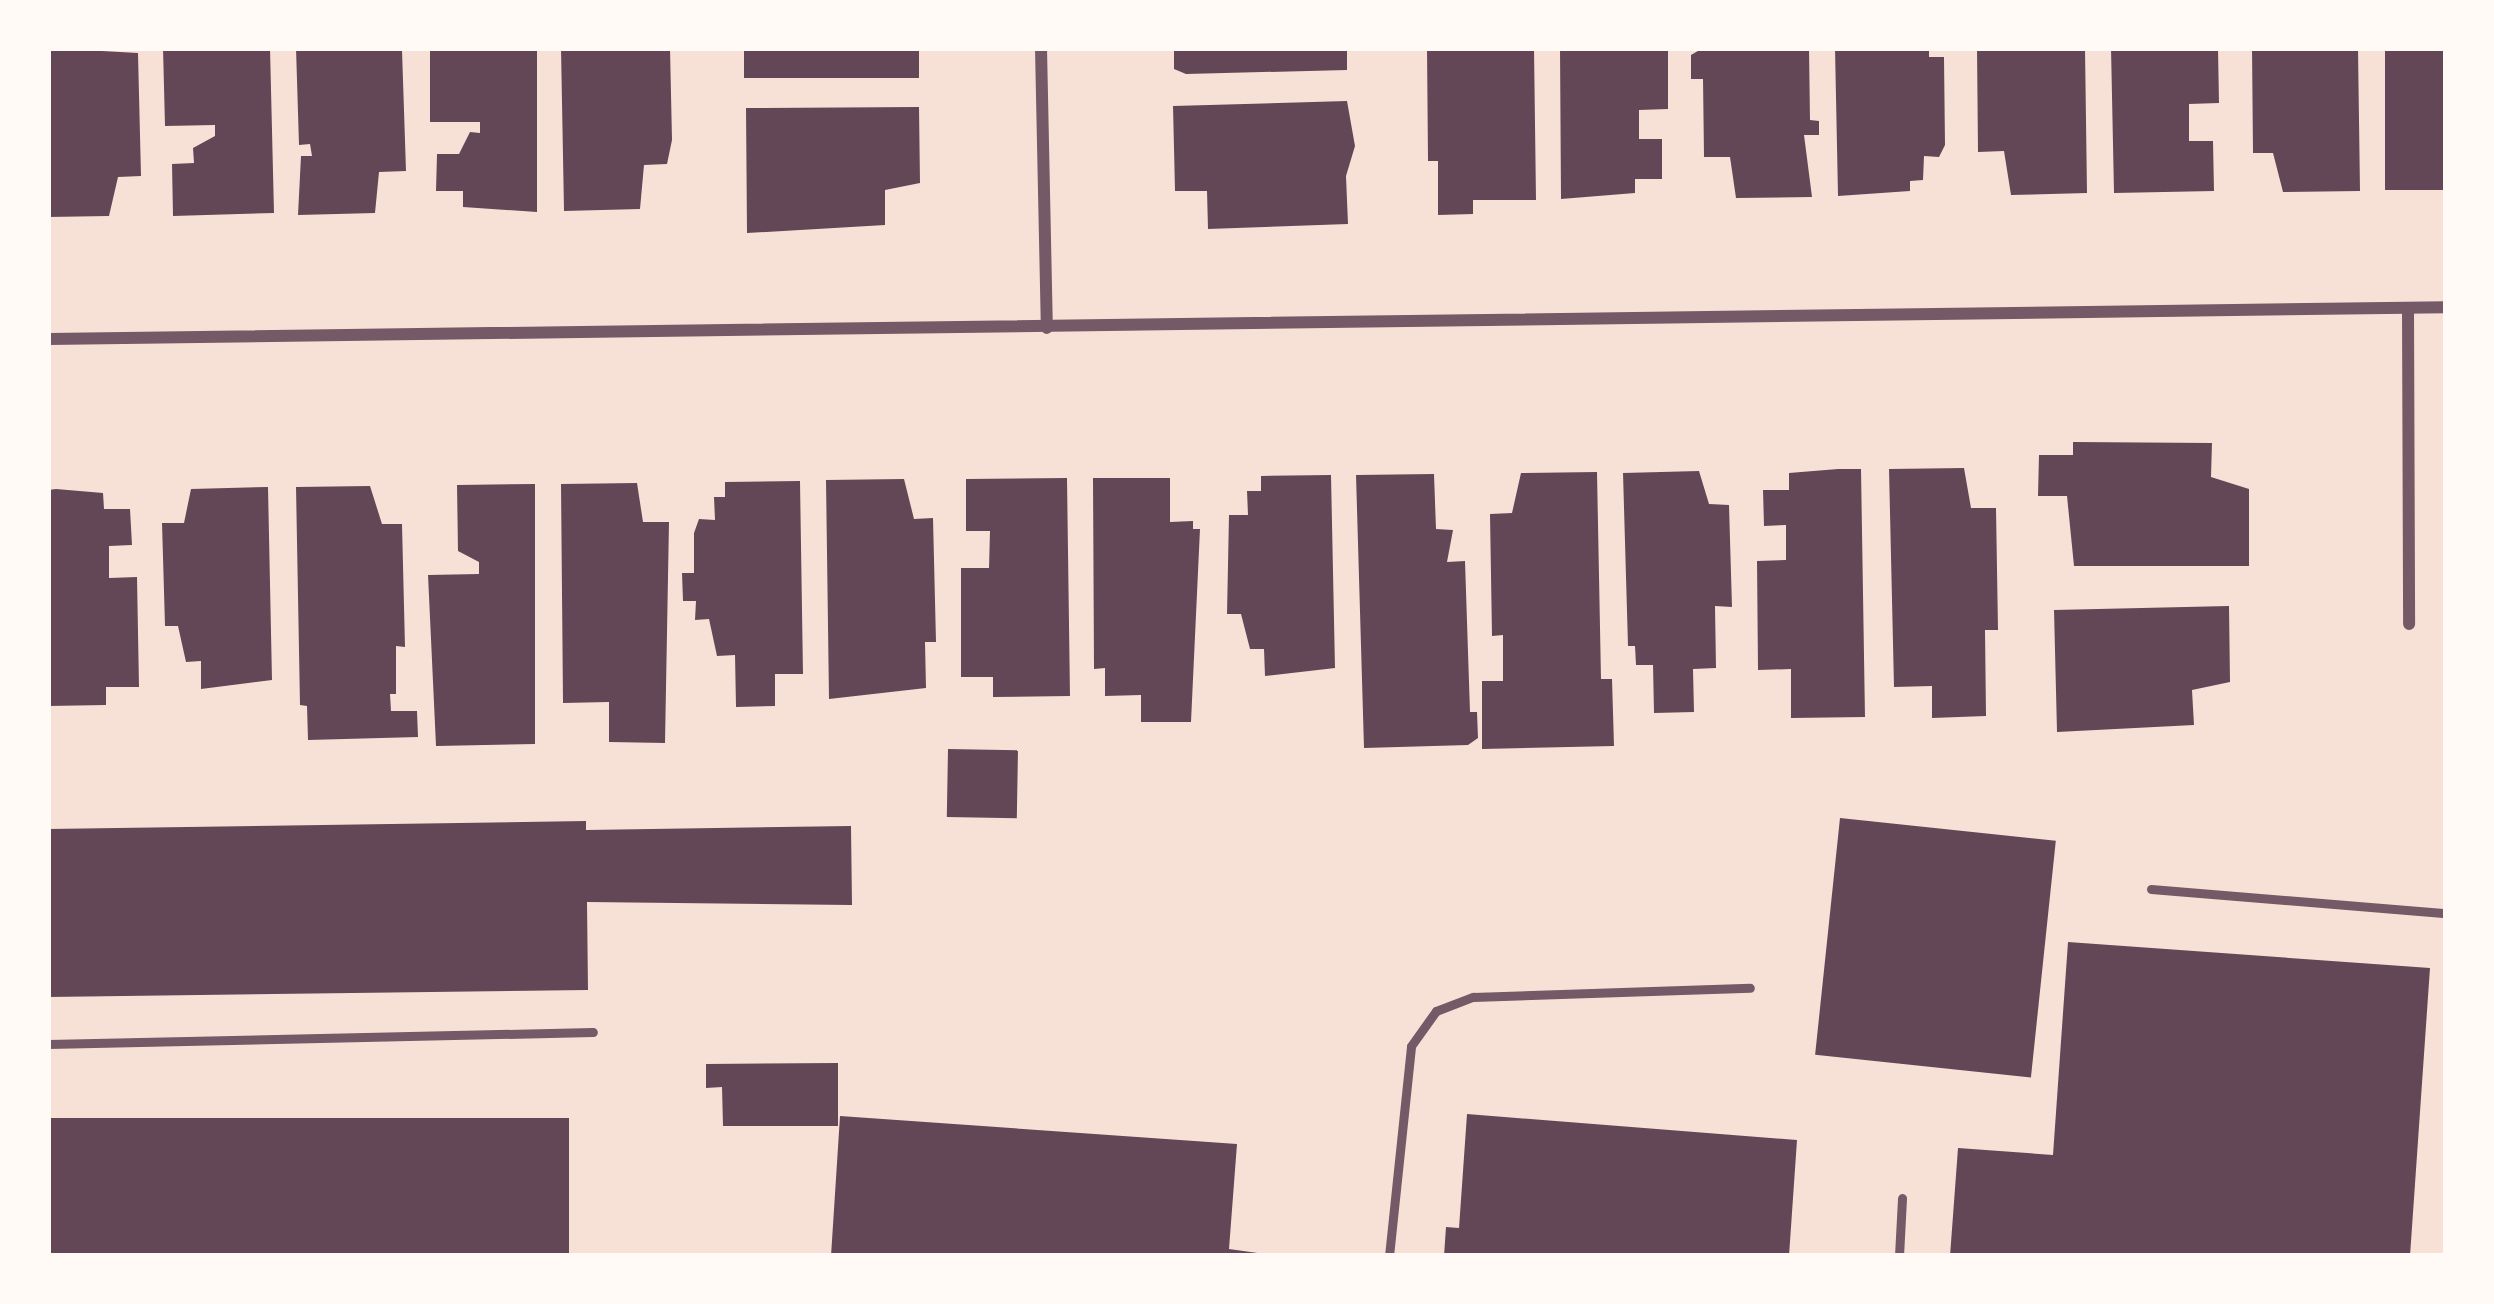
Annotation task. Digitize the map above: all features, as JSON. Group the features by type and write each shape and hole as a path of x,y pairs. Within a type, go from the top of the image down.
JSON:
{"street":[{"path":"1041,48 1047,328"},
{"path":"48,339 2446,307"},
{"path":"2408,308 2409,624"}],"lane":[{"path":"2151,889 2446,913"},
{"path":"1389,1256 1411,1046 1436,1011 1473,997 1750,988"},
{"path":"48,1044 593,1032"},
{"path":"1899,1256 1902,1198"}],"building":[{"path":"48,48 138,53 141,176 118,177 109,216 48,217"},
{"path":"163,48 270,48 274,213 173,216 172,164 194,163 193,148 215,136 215,125 165,126"},
{"path":"296,48 402,50 406,171 379,172 375,213 298,215 301,156 312,156 310,144 299,145"},
{"path":"430,48 537,48 537,212 463,207 463,191 436,191 437,154 459,154 470,132 480,133 480,122 430,122"},
{"path":"561,48 670,48 672,140 667,164 644,165 640,209 564,211"},
{"path":"744,48 919,48 919,78 744,78"},
{"path":"1174,48 1347,48 1347,70 1186,74 1174,69"},
{"path":"1427,48 1534,48 1536,200 1473,200 1473,214 1438,215 1438,161 1428,161"},
{"path":"1560,48 1668,48 1668,109 1639,110 1639,139 1662,139 1662,179 1635,179 1635,193 1561,199"},
{"path":"1703,48 1809,48 1810,120 1819,121 1819,135 1804,135 1812,197 1736,198 1730,157 1704,157 1703,79 1691,79 1691,55"},
{"path":"1835,48 1929,48 1929,57 1944,57 1945,145 1939,157 1924,156 1923,180 1910,181 1910,191 1838,196"},
{"path":"1977,48 2085,48 2087,193 2011,195 2004,151 1978,152"},
{"path":"2111,48 2218,48 2219,103 2189,104 2189,141 2213,141 2214,191 2114,193"},
{"path":"2252,48 2358,48 2360,191 2283,192 2273,153 2253,153"},
{"path":"2385,48 2446,48 2446,190 2385,190"},
{"path":"1347,101 1355,146 1346,176 1348,224 1208,229 1207,191 1175,191 1173,106"},
{"path":"919,107 920,183 885,190 885,225 747,233 746,108"},
{"path":"2073,442 2212,443 2211,477 2249,489 2249,566 2074,566 2067,496 2038,496 2039,455 2073,455"},
{"path":"1964,468 1971,508 1996,508 1998,630 1985,630 1986,716 1932,718 1932,686 1894,687 1889,469"},
{"path":"1861,469 1865,717 1791,718 1791,669 1758,670 1757,561 1786,560 1786,525 1764,526 1763,490 1789,490 1789,473"},
{"path":"1699,471 1709,504 1729,505 1732,607 1715,606 1716,668 1693,669 1694,712 1654,713 1653,665 1636,665 1635,646 1628,646 1623,473"},
{"path":"1597,472 1601,679 1612,679 1614,746 1482,749 1482,681 1503,681 1503,635 1492,636 1490,514 1512,513 1521,473"},
{"path":"1434,474 1436,529 1453,530 1447,562 1465,561 1470,712 1477,712 1478,738 1468,745 1364,748 1356,475"},
{"path":"1331,475 1335,668 1265,676 1264,649 1250,649 1241,614 1227,614 1229,515 1248,515 1247,491 1261,491 1261,476"},
{"path":"1067,478 1070,696 993,697 993,677 961,677 961,568 989,568 990,531 966,531 966,479"},
{"path":"1093,478 1170,478 1170,522 1193,521 1193,529 1200,529 1191,722 1141,722 1141,695 1105,696 1105,668 1094,669"},
{"path":"904,479 914,519 933,518 936,642 925,642 926,688 829,699 826,480"},
{"path":"800,481 803,674 775,674 775,706 736,707 735,655 717,656 709,619 695,620 696,601 683,601 682,573 694,573 694,533 699,519 715,520 714,497 725,497 725,482"},
{"path":"637,483 643,522 669,522 665,743 609,742 609,702 563,703 561,484"},
{"path":"535,484 535,744 436,746 428,575 479,574 479,562 458,551 457,485"},
{"path":"370,486 382,524 402,524 405,647 396,646 396,694 390,694 391,711 417,711 418,737 308,740 307,706 300,705 296,487"},
{"path":"268,487 272,680 201,689 201,661 186,662 178,626 165,626 162,523 184,523 191,489"},
{"path":"48,490 103,493 104,509 130,509 132,545 109,546 109,578 137,577 139,687 106,687 106,705 48,706"},
{"path":"2229,606 2230,682 2192,690 2194,725 2057,732 2054,610"},
{"path":"948,749 1018,750 1017,818 947,817"},
{"path":"1840,818 2056,841 2031,1077 1815,1055"},
{"path":"586,821 586,830 851,826 852,905 587,902 588,990 48,997 48,829"},
{"path":"2068,942 2430,968 2410,1256 1950,1256 1958,1148 2053,1155"},
{"path":"838,1063 838,1126 723,1126 722,1087 706,1088 706,1064"},
{"path":"1467,1114 1797,1140 1789,1256 1444,1256 1446,1227 1459,1228"},
{"path":"840,1116 1237,1144 1229,1249 1280,1256 831,1256"},
{"path":"48,1118 569,1118 569,1256 48,1256"}]}
